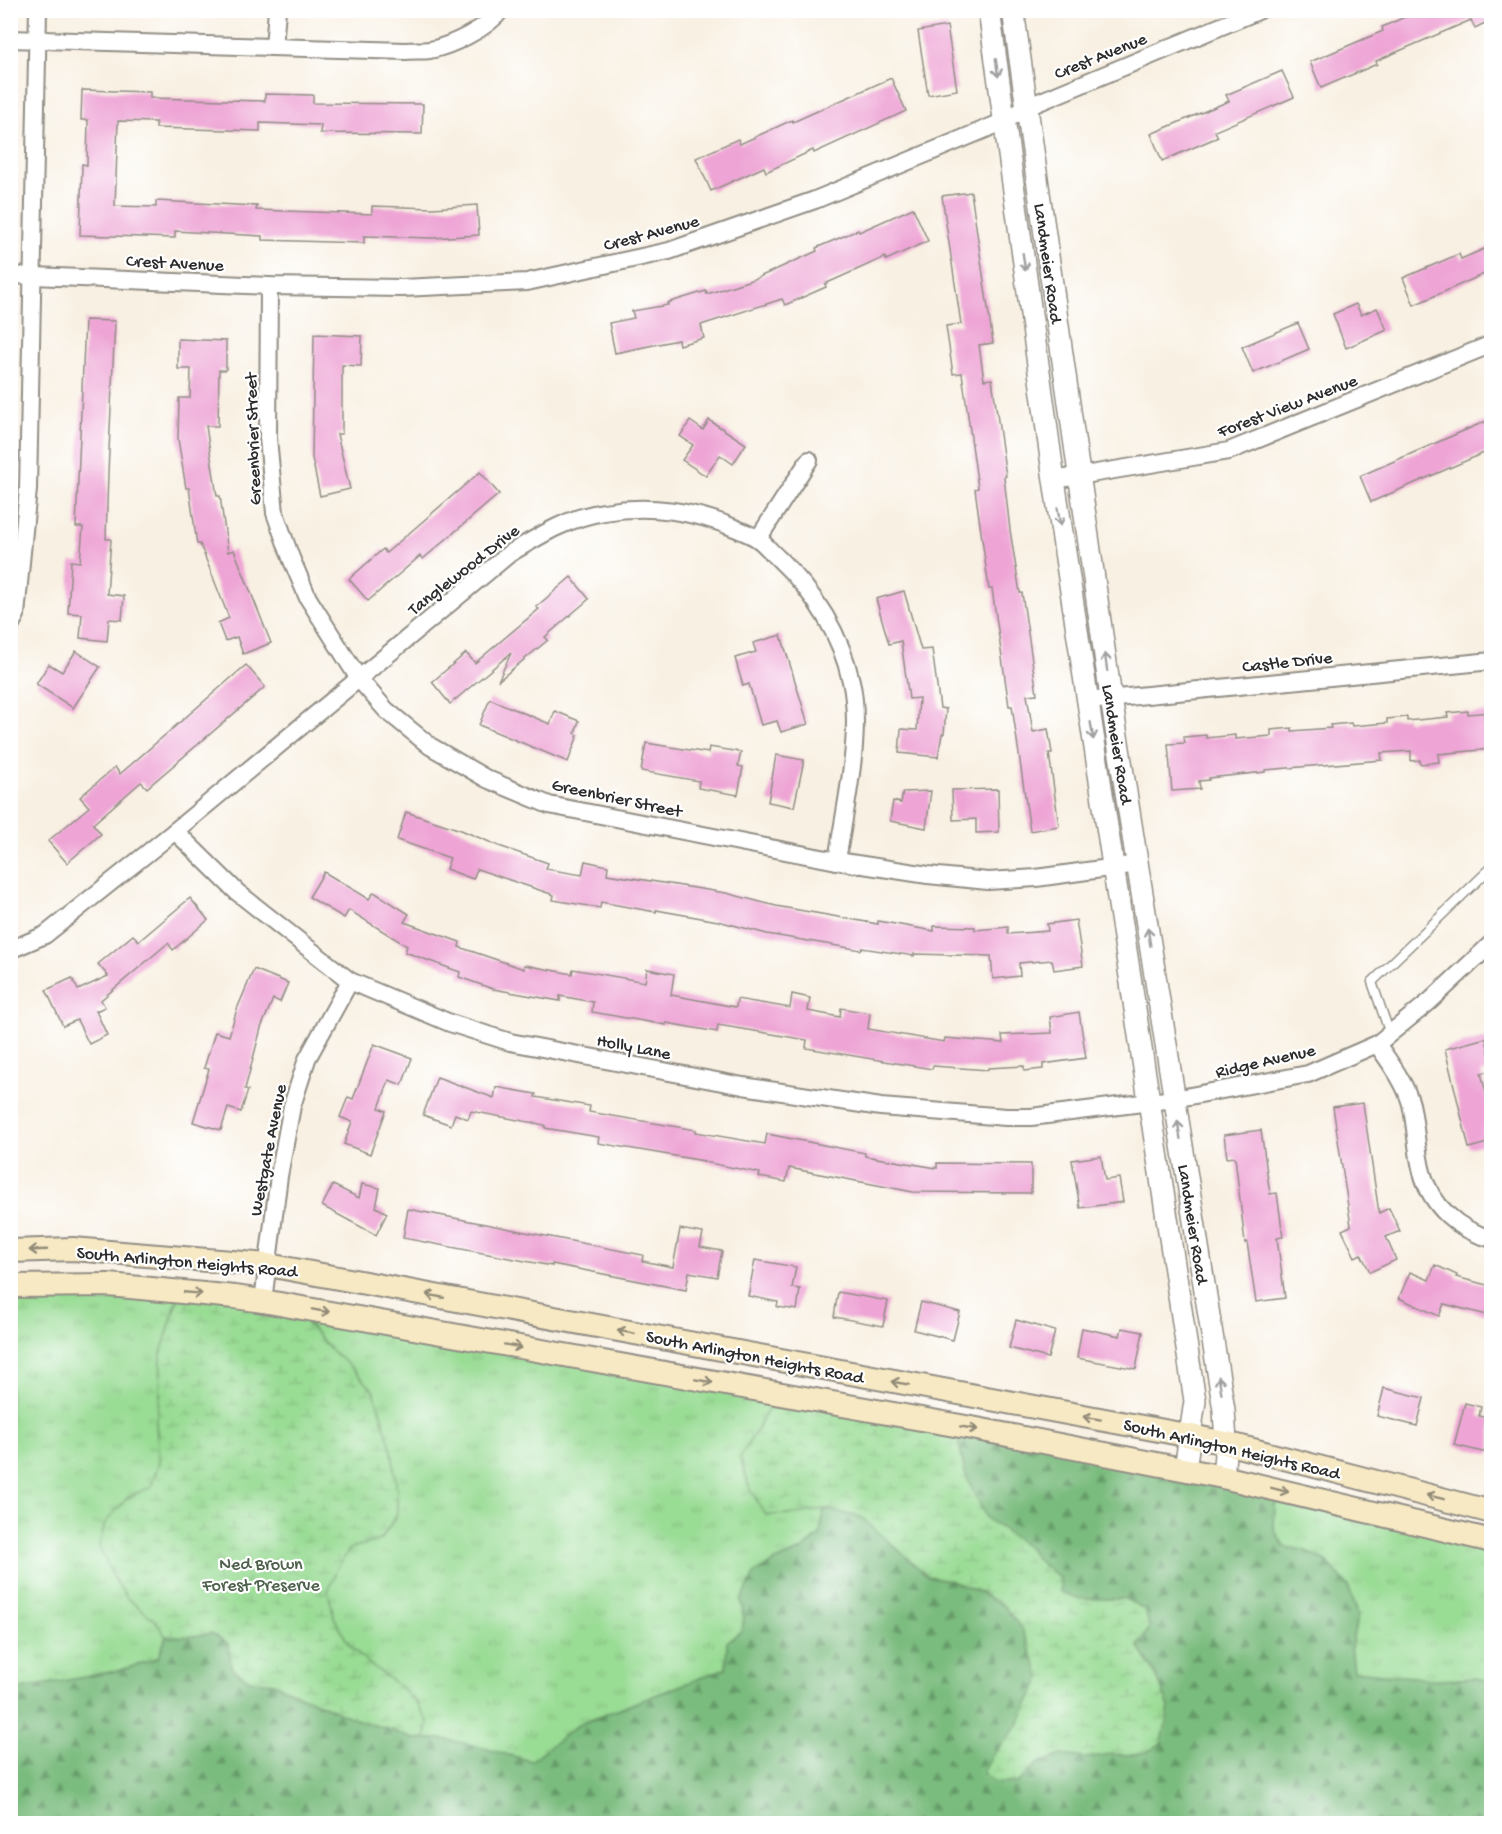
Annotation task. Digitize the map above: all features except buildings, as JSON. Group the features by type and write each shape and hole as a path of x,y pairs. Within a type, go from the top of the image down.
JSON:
{"main road":[{"name":"South Arlington Heights Road","path":"10,1251 74,1249 268,1265 1226,1443 1491,1512"},
{"name":"South Arlington Heights Road","path":"10,1286 109,1285 235,1296 977,1429 1185,1469 1491,1541"}],"street":[{"path":"10,626 16,615 28,489 39,10"},
{"path":"274,47 277,10"},
{"path":"10,39 431,50 472,33 496,17 501,10"},
{"name":"Landmeier Road","path":"989,10 1054,480 1195,1401 1185,1469"},
{"name":"Landmeier Road","path":"1013,10 1111,698 1224,1410 1226,1443 1223,1477"},
{"name":"Crest Avenue","path":"10,275 269,286 402,288 527,282 669,251 815,200 1005,121 1027,107 1260,10"},
{"name":"Greenbrier Street","path":"269,286 268,438 275,513 308,598 359,679 386,710 430,747 487,779 549,804 837,861 928,876 988,881 1036,878 1137,864"},
{"name":"Forest View Avenue","path":"1054,480 1228,451 1491,344"},
{"path":"758,539 809,460"},
{"name":"Tanglewood Drive","path":"10,950 45,935 175,831 509,554 546,531 571,520 604,512 636,509 673,510 714,519 758,539 792,571 820,607 842,647 855,709 854,746 837,861"},
{"name":"Castle Drive","path":"1087,701 1491,661"},
{"name":"Holly Lane","path":"175,831 237,892 350,981 450,1023 510,1042 743,1086 881,1107 1031,1118 1149,1103"},
{"name":"Ridge Avenue","path":"1149,1103 1308,1074 1383,1039 1429,1002 1491,943"},
{"name":"Westgate Avenue","path":"263,1301 279,1176 292,1106 307,1059 350,981"},
{"path":"1383,1039 1411,1104 1422,1175 1437,1205 1459,1225 1491,1239"}],"lane":[{"path":"1383,1039 1372,982 1491,867"}],"green space":[{"name":"Ned Brown Forest Preserve","path":"10,1286 180,1292 174,1308 312,1328 293,1307 777,1394 768,1410 1275,1505 1280,1490 1491,1541 1491,1823 11,1823"},
{"path":"180,1292 293,1307 329,1348 374,1391 392,1451 397,1514 381,1540 351,1548 338,1566 328,1591 334,1617 348,1643 367,1662 399,1686 418,1704 428,1722 426,1738 413,1739 355,1719 273,1683 250,1680 232,1669 228,1644 212,1633 166,1637 155,1620 127,1598 113,1577 99,1546 105,1523 128,1497 151,1487 159,1462 156,1423 160,1395 161,1353"},
{"path":"777,1394 955,1425 965,1473 986,1518 1029,1548 1038,1561 1060,1578 1060,1592 1080,1599 1125,1599 1144,1609 1150,1627 1138,1646 1156,1675 1169,1707 1162,1743 1147,1752 1133,1755 1111,1754 1086,1758 1061,1755 1037,1764 1017,1783 995,1783 983,1773 992,1756 1018,1725 1041,1678 1022,1629 1004,1606 975,1590 949,1580 928,1576 861,1517 824,1509 796,1514 766,1515 750,1489 740,1458"},
{"path":"955,1425 1280,1490 1275,1506 1274,1529 1284,1547 1303,1550 1325,1560 1348,1586 1358,1614 1351,1646 1354,1671 1441,1680 1475,1678 1491,1681 1491,1823 11,1823 10,1691 121,1670 158,1658 166,1637 212,1633 228,1644 232,1669 250,1680 272,1683 355,1719 413,1739 443,1739 531,1761 578,1725 726,1668 727,1642 742,1630 744,1616 741,1601 755,1573 802,1550 820,1535 824,1509 861,1517 928,1576 949,1580 975,1590 1004,1606 1022,1629 1041,1678 1018,1725 992,1756 1017,1783 1037,1764 1061,1755 1086,1758 1111,1754 1133,1755 1169,1707 1156,1675 1138,1646 1150,1627 1125,1599 1079,1599 1060,1592 1060,1578 1038,1561 1029,1548 986,1518 965,1473"}]}
